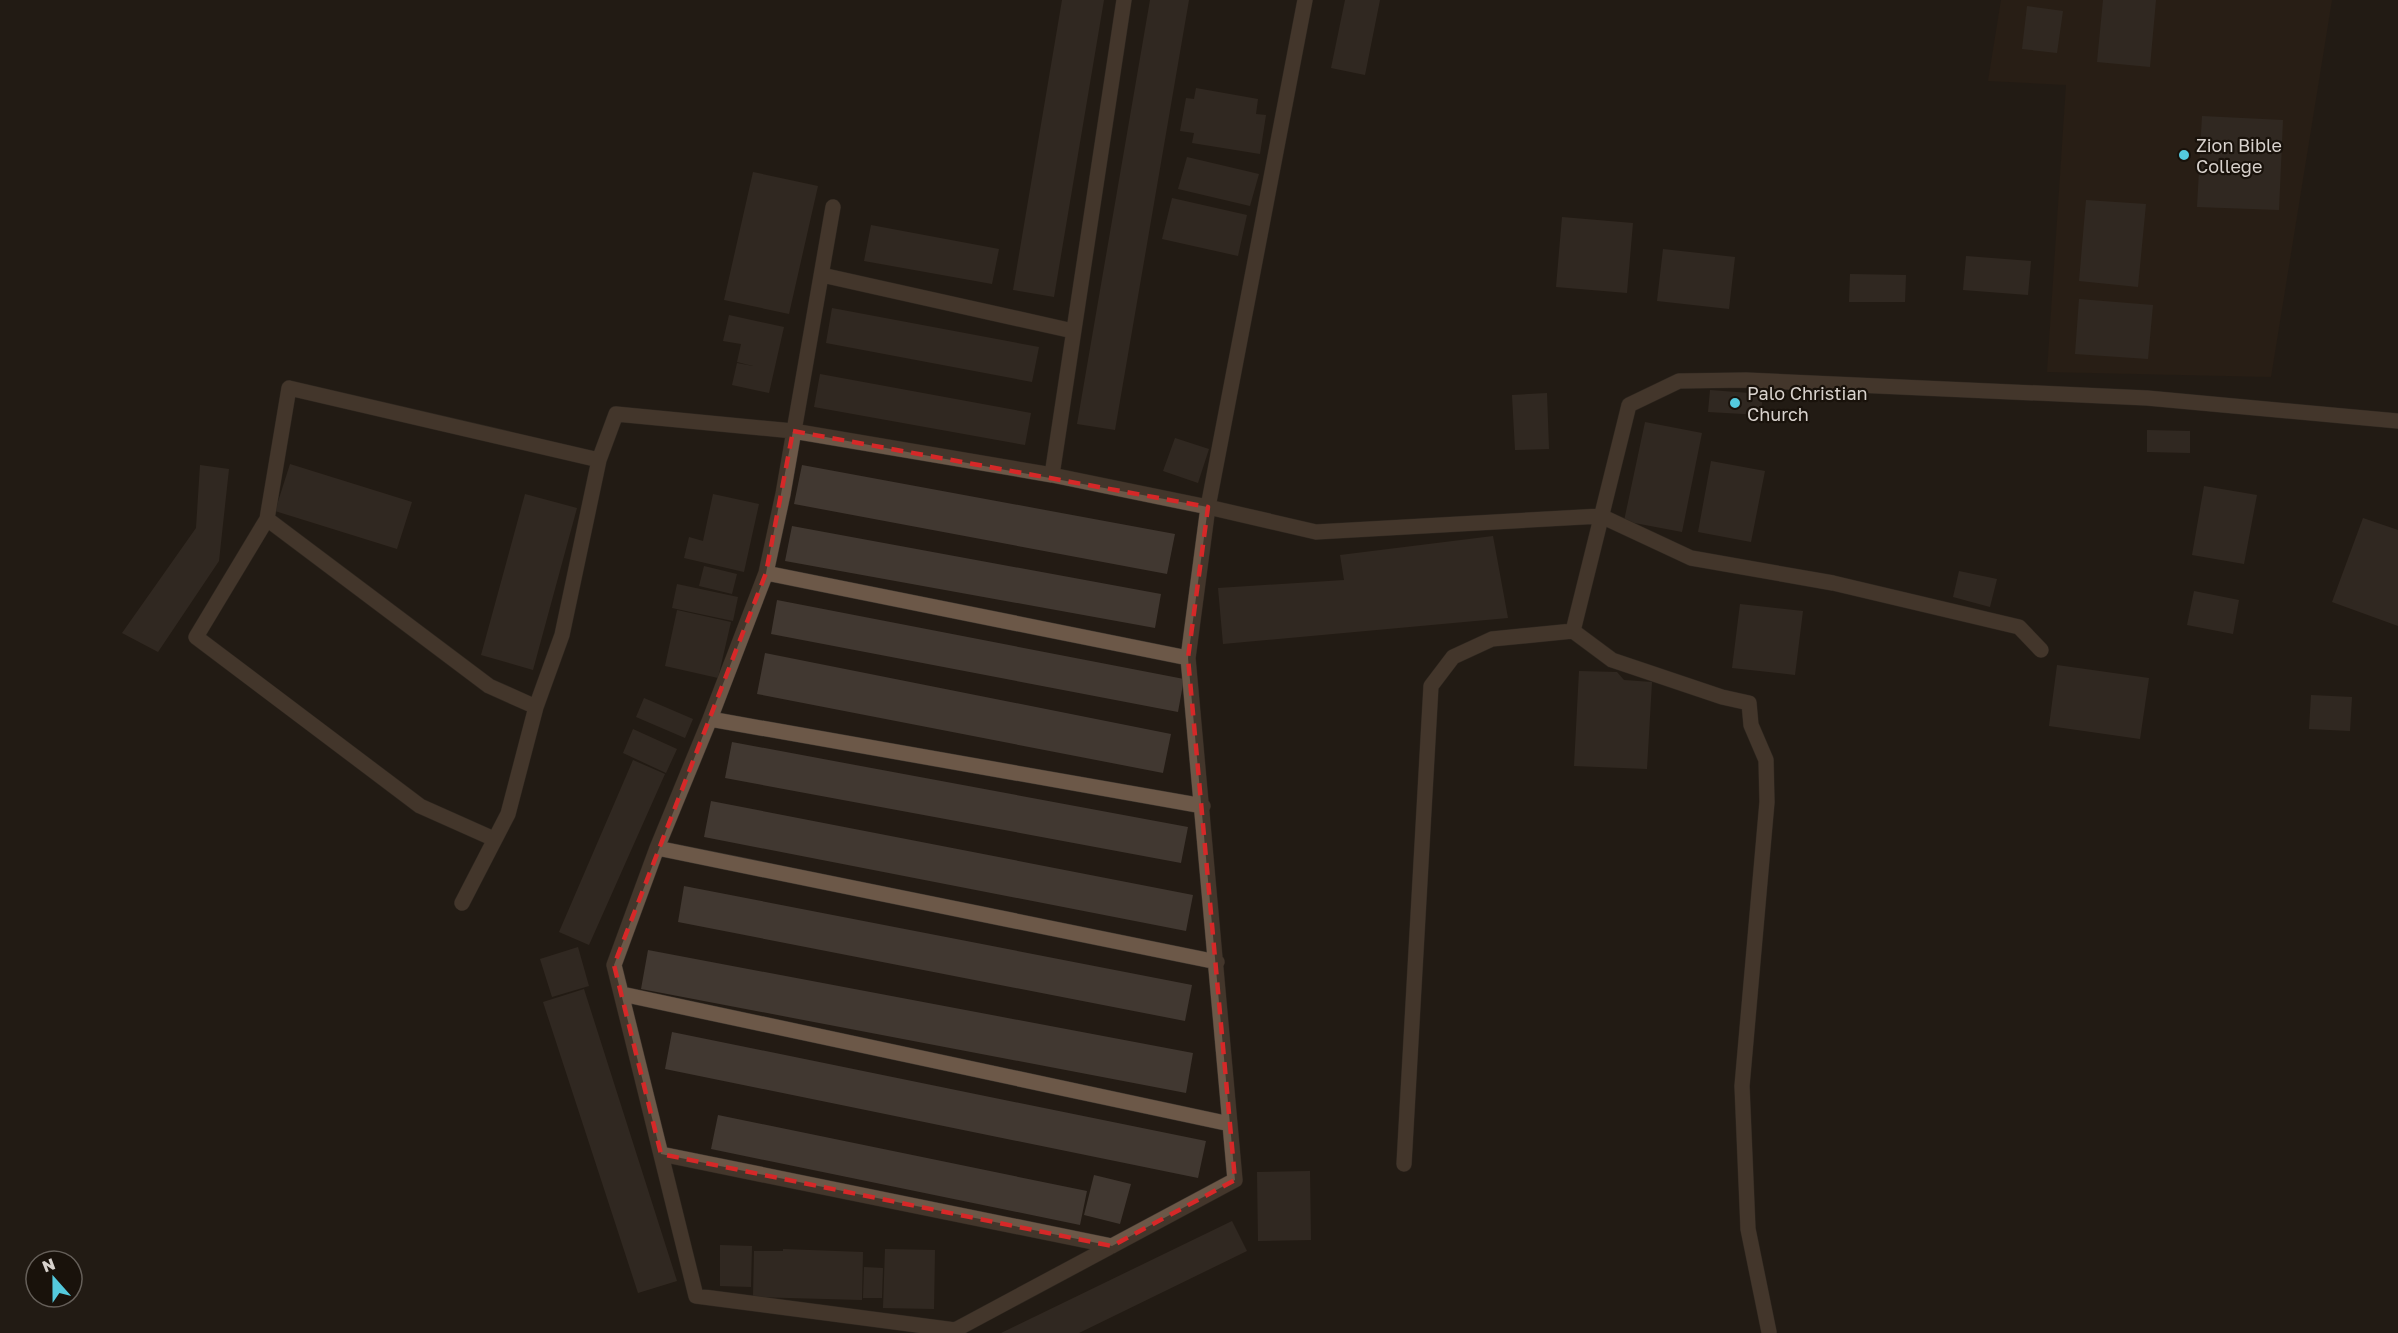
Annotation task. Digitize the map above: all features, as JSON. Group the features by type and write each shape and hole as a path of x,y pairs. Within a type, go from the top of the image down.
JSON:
{"street":[{"path":"1052,475 1072,331 1124,0"},
{"path":"833,207 783,494 766,573 657,848 614,965 696,1296 955,1330 1235,1180 1188,658 1208,507 1305,0"},
{"path":"822,275 1072,331"},
{"path":"1573,631 1629,405 1679,381 1746,380 2147,398 2398,421"},
{"path":"494,838 420,806 196,637 267,519 289,388 599,460"},
{"path":"462,903 508,814 536,707 562,635 599,460 616,414 793,431 1052,475 1316,532 1601,516 1691,558 1833,583 2019,627 2041,650"},
{"path":"267,519 489,686 536,707"},
{"path":"766,573 1188,658"},
{"path":"1404,1164 1431,686 1453,657 1492,639 1573,631 1612,660 1722,697 1749,703 1751,725 1766,760 1767,802 1742,1086 1748,1229 1769,1332"},
{"path":"710,719 1203,806"},
{"path":"657,848 1217,962"},
{"path":"622,994 1230,1124"},
{"path":"661,1154 1112,1246"}],"highlighted area":[{"path":"793,431 1208,507 1188,658 1235,1180 1112,1246 661,1154 614,965 766,573"}],"shaded area":[{"name":"Zion Bible College","path":"2001,0 2332,0 2271,377 2047,372 2066,85 1988,81"}],"building":[{"path":"1062,0 1104,0 1054,297 1013,290"},
{"path":"1150,0 1189,0 1115,430 1077,424"},
{"path":"1345,0 1380,0 1365,75 1331,68"},
{"path":"2103,0 2156,0 2150,67 2097,62"},
{"path":"2027,6 2063,11 2057,53 2022,49"},
{"path":"1196,88 1258,99 1256,114 1266,115 1260,154 1192,143 1194,133 1180,131 1186,98 1194,99"},
{"path":"2202,116 2283,120 2279,210 2197,207"},
{"path":"1187,157 1259,174 1250,206 1178,189"},
{"path":"753,172 818,186 789,314 724,300"},
{"path":"1172,198 1247,215 1238,256 1162,239"},
{"path":"2086,200 2146,204 2138,287 2079,281"},
{"path":"1562,217 1633,223 1627,293 1556,287"},
{"path":"871,225 999,249 992,284 864,261"},
{"path":"1663,249 1735,257 1729,309 1657,301"},
{"path":"1966,256 2031,261 2028,295 1963,290"},
{"path":"1850,274 1906,275 1905,302 1849,302"},
{"path":"2079,299 2153,305 2148,359 2075,354"},
{"path":"832,308 1039,347 1032,382 826,343"},
{"path":"729,315 784,327 769,393 732,385 737,363 753,366 737,362 741,344 723,341"},
{"path":"820,374 1031,413 1025,445 814,407"},
{"name":"Palo Christian Church","path":"1710,390 1763,394 1761,415 1708,412"},
{"path":"1547,393 1549,449 1515,450 1512,395"},
{"path":"1645,422 1702,433 1682,532 1624,521"},
{"path":"2147,430 2190,431 2190,453 2147,452"},
{"path":"1175,438 1209,449 1198,483 1163,471"},
{"path":"1711,461 1765,471 1751,542 1698,532"},
{"path":"290,464 412,502 397,549 275,511"},
{"path":"200,465 229,469 219,561 158,652 122,633 196,528"},
{"path":"802,465 1175,534 1167,574 794,504"},
{"path":"2204,486 2257,495 2244,564 2192,555"},
{"path":"525,494 577,508 533,670 481,655"},
{"path":"713,494 759,504 744,572 684,558 689,537 703,541"},
{"path":"2363,518 2398,530 2398,626 2332,602"},
{"path":"792,526 1161,594 1155,628 785,561"},
{"path":"1493,536 1508,618 1223,644 1218,588 1344,580 1340,555"},
{"path":"704,566 737,574 732,594 699,586"},
{"path":"1959,571 1997,579 1990,607 1953,597"},
{"path":"677,584 738,597 733,621 672,608"},
{"path":"2194,591 2239,600 2233,634 2187,625"},
{"path":"777,600 1184,679 1178,712 771,634"},
{"path":"1740,604 1803,611 1795,675 1732,668"},
{"path":"677,610 731,622 718,678 665,666"},
{"path":"765,653 1171,734 1163,773 757,694"},
{"path":"2057,665 2149,678 2140,739 2049,726"},
{"path":"1579,671 1617,672 1624,680 1652,682 1647,769 1574,766"},
{"path":"2311,695 2352,697 2350,731 2309,729"},
{"path":"644,698 693,719 685,738 636,717"},
{"path":"633,729 677,749 666,773 623,753"},
{"path":"732,742 1188,827 1181,863 725,778"},
{"path":"633,760 665,774 589,945 559,932"},
{"path":"711,801 1193,895 1186,931 704,837"},
{"path":"684,886 1192,985 1185,1021 678,922"},
{"path":"578,947 589,986 552,997 540,959"},
{"path":"648,950 1193,1053 1186,1093 641,989"},
{"path":"584,989 677,1281 638,1293 543,1002"},
{"path":"672,1032 1206,1141 1198,1178 665,1069"},
{"path":"718,1115 1087,1191 1080,1225 711,1149"},
{"path":"1310,1171 1311,1240 1258,1241 1257,1172"},
{"path":"1094,1175 1131,1184 1120,1224 1084,1215"},
{"path":"1232,1221 1247,1251 1079,1333 1001,1333"},
{"path":"720,1245 752,1246 751,1287 720,1286"},
{"path":"783,1249 863,1252 862,1300 753,1297 754,1251 783,1251"},
{"path":"885,1249 935,1250 934,1309 883,1308"},
{"path":"864,1267 883,1268 882,1298 863,1298"}],"place":[{"name":"Zion Bible College","path":"2184,155"},
{"name":"Palo Christian Church","path":"1735,403"}]}
